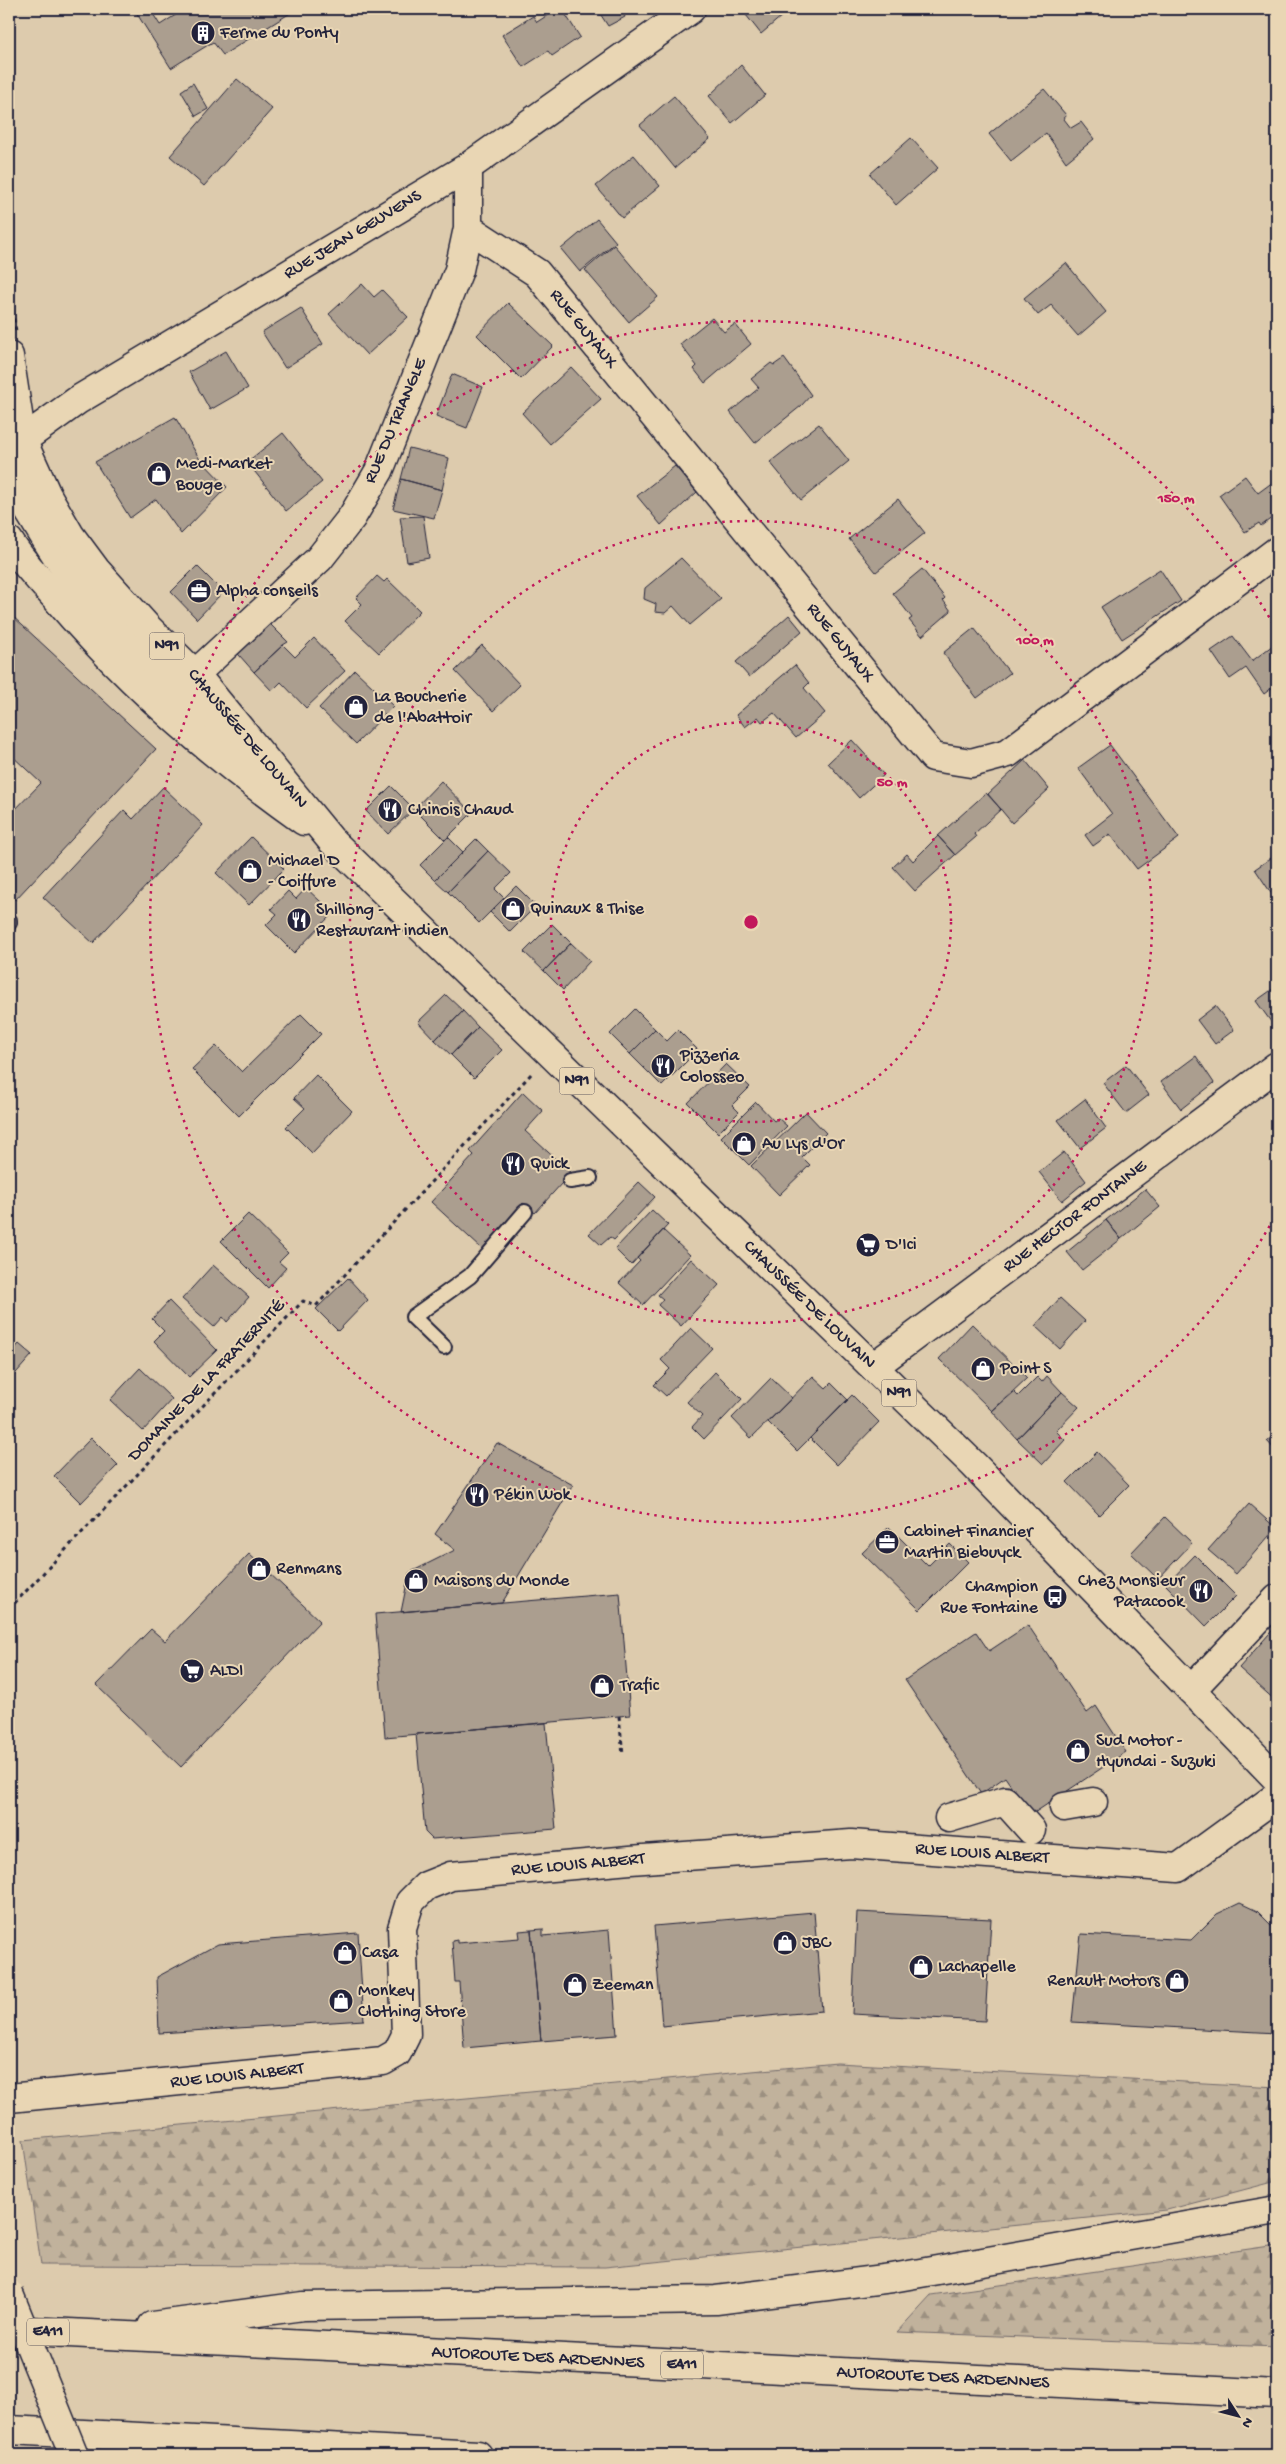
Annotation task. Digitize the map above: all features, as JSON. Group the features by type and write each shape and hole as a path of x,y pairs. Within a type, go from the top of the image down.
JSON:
{"main road":[{"name":"RUE JEAN GEUVENS","path":"11,448 88,394 468,167 690,9"},
{"name":"RUE DU TRIANGLE","path":"196,674 319,559 352,517 379,471 459,270 468,228 468,167"},
{"name":"RUE GUYAUX","path":"468,228 537,273 933,757 971,763 1008,753 1277,551"},
{"name":"CHAUSSÉE DE LOUVAIN","path":"13,345 11,448 96,570 148,628 196,674 332,840 1025,1517 1277,1779"},
{"path":"9,481 28,506 76,584 124,638 249,763 332,840"},
{"name":"CHAUSSÉE DE LOUVAIN","path":"9,541 84,631 176,720 255,787 332,840"},
{"name":"RUE HECTOR FONTAINE","path":"873,1367 1277,1066"},
{"path":"1191,1690 1277,1599"},
{"name":"RUE LOUIS ALBERT","path":"9,2098 383,2061 397,2053 406,2035 402,1928 410,1902 426,1886 451,1876 630,1860 851,1844 1178,1868 1277,1796"},
{"path":"949,1818 1005,1801 1031,1830"},
{"path":"1064,1807 1093,1802"},
{"path":"86,2335 302,2306 716,2300 892,2278 1277,2210"},
{"path":"9,2294 74,2455"},
{"name":"AUTOROUTE DES ARDENNES","path":"9,2330 1277,2394"},
{"path":"9,2430 478,2455"}],"lane":[{"name":"CHAUSSÉE DE LOUVAIN","path":"11,448 42,508 86,578 139,636 199,694 332,840"},
{"path":"570,1181 590,1178"},
{"path":"444,1347 412,1317 470,1276 525,1212"}],"path":[{"path":"9,295 13,345"},
{"name":"DOMAINE DE LA FRATERNITÉ","path":"9,1610 303,1301 316,1306 549,1054"},
{"path":"619,1716 623,1755"}],"green space":[{"path":"837,2063 1277,2087 1277,2181 1167,2210 605,2267 41,2265 23,2140"},
{"path":"1277,2245 1277,2347 897,2332 931,2295"}],"building":[{"name":"Ferme du Ponty","path":"134,9 150,9 160,25 185,9 289,9 292,12 223,55 213,42 171,68"},
{"path":"557,9 562,9 580,37 552,56 548,51 523,67 502,35 533,16 537,22"},
{"path":"597,9 624,9 622,10 625,17 608,26"},
{"path":"754,9 790,9 761,34 746,15"},
{"path":"741,65 765,95 732,123 709,96"},
{"path":"237,79 272,109 204,186 170,156"},
{"path":"193,83 208,109 196,116 181,91"},
{"path":"1044,89 1066,115 1064,119 1071,128 1081,122 1094,139 1066,162 1046,133 1011,161 989,134"},
{"path":"674,96 710,139 675,168 640,125"},
{"path":"911,138 938,168 896,205 870,174"},
{"path":"634,155 660,186 622,218 596,186"},
{"path":"597,219 616,242 580,272 561,249"},
{"path":"614,245 658,297 629,322 585,270"},
{"path":"1066,263 1106,312 1078,336 1051,305 1038,315 1024,298"},
{"path":"362,284 374,297 382,290 408,317 367,355 329,314"},
{"path":"508,303 553,346 521,379 477,335"},
{"path":"301,308 323,344 285,368 262,332"},
{"path":"712,318 724,332 735,324 751,344 705,383 694,369 697,366 680,344"},
{"path":"226,351 248,388 210,410 189,372"},
{"path":"784,358 811,395 801,406 755,443 730,412 759,388 751,379 771,363 774,365"},
{"path":"571,367 601,399 550,444 522,413"},
{"path":"452,374 483,387 467,428 436,416"},
{"name":"Medi-Market Bouge","path":"175,417 199,458 227,487 181,534 156,499 130,518 95,462"},
{"path":"819,424 849,461 801,500 770,462"},
{"path":"283,433 322,482 286,511 247,462"},
{"path":"409,448 449,458 442,490 401,479"},
{"path":"675,466 697,492 661,525 637,496"},
{"path":"1245,476 1258,493 1277,479 1277,514 1261,526 1259,523 1245,532 1219,495"},
{"path":"401,479 442,490 434,518 393,509"},
{"path":"898,499 925,533 876,572 849,539"},
{"path":"423,516 429,558 407,562 400,517"},
{"path":"681,558 721,599 690,625 673,606 665,613 655,612 656,604 644,599 645,588"},
{"path":"197,566 223,592 197,619 171,592"},
{"path":"922,569 945,598 943,600 951,611 922,636 909,620 912,618 893,593"},
{"path":"1160,569 1181,601 1122,639 1101,607"},
{"path":"377,576 384,582 387,579 420,611 379,653 345,621 362,604 356,598"},
{"path":"9,613 156,749 15,900 9,893 9,816 41,783 9,753"},
{"path":"789,615 802,631 749,677 736,662"},
{"path":"262,616 288,642 254,672 232,647"},
{"path":"974,628 1010,673 977,698 943,653"},
{"path":"1233,636 1252,661 1277,642 1277,684 1264,694 1246,668 1230,679 1211,651"},
{"path":"314,638 345,671 306,708 281,682 272,691 254,672 283,645 295,657"},
{"path":"482,645 520,685 493,711 455,671"},
{"path":"795,665 809,683 804,688 825,713 796,738 774,713 762,722 758,717 745,727 736,715"},
{"name":"La Boucherie de l'Abattoir","path":"355,670 393,706 356,744 319,708"},
{"path":"852,740 884,775 859,798 828,763"},
{"path":"1110,745 1179,838 1137,869 1110,834 1093,846 1085,835 1112,814 1078,768"},
{"path":"1025,760 1049,789 1012,823 988,794"},
{"path":"441,781 472,813 445,840 414,809"},
{"name":"Chinois Chaud","path":"391,786 414,809 388,834 366,811"},
{"path":"163,787 203,825 93,943 43,897 124,810 133,819"},
{"path":"986,793 1001,809 974,834 976,837 955,855 938,836"},
{"path":"938,836 955,855 915,891 893,867 907,854 913,861"},
{"name":"Michael D - Coiffure","path":"251,837 284,869 249,905 216,873"},
{"path":"448,837 463,852 435,880 420,865"},
{"path":"476,839 488,851 448,892 435,880"},
{"path":"488,851 511,873 495,889 504,898 479,923 448,892"},
{"path":"1277,854 1277,902 1255,869"},
{"name":"Quinaux & Thise","path":"516,886 536,906 510,932 490,912"},
{"name":"Shillong - Restaurant indien","path":"306,888 333,913 294,953 266,925 277,914 271,909 288,891 296,899"},
{"path":"552,924 571,943 544,971 524,952"},
{"path":"571,943 590,961 563,990 544,971"},
{"path":"1277,986 1277,1030 1256,1001"},
{"path":"446,995 463,1011 435,1040 418,1022"},
{"path":"1215,1006 1234,1030 1215,1044 1197,1020"},
{"path":"635,1009 655,1029 630,1054 610,1034"},
{"path":"463,1011 478,1027 451,1055 435,1040"},
{"path":"301,1014 321,1034 239,1116 192,1069 216,1046 242,1072"},
{"path":"478,1027 502,1050 474,1078 451,1055"},
{"path":"655,1029 667,1041 678,1030 698,1050 662,1086 630,1054"},
{"path":"1196,1056 1214,1083 1181,1109 1161,1082"},
{"path":"726,1064 750,1087 732,1105 739,1112 718,1133 688,1103"},
{"path":"1126,1065 1149,1095 1126,1113 1103,1083"},
{"path":"316,1075 352,1111 312,1153 286,1127 305,1108 294,1098"},
{"name":"Quick","path":"523,1092 543,1111 525,1131 571,1173 535,1213 523,1203 482,1249 431,1202 474,1155 470,1151"},
{"path":"1277,1096 1277,1110 1271,1101"},
{"path":"1085,1099 1106,1128 1080,1148 1058,1120"},
{"path":"756,1102 774,1121 778,1118 787,1126 749,1165 721,1137"},
{"path":"806,1112 826,1133 802,1157 810,1165 779,1195 751,1166"},
{"path":"1064,1152 1086,1181 1062,1201 1039,1172"},
{"path":"639,1182 655,1197 614,1240 610,1237 601,1245 589,1234"},
{"path":"1145,1189 1160,1207 1121,1239 1106,1220"},
{"path":"652,1210 668,1225 631,1265 615,1249"},
{"path":"248,1214 288,1253 279,1262 286,1268 268,1288 221,1241"},
{"path":"1106,1220 1121,1239 1082,1270 1067,1252"},
{"path":"663,1230 690,1255 643,1305 619,1283 640,1261 637,1258"},
{"path":"691,1259 719,1285 681,1326 658,1305 663,1299 658,1295"},
{"path":"213,1265 249,1297 227,1322 223,1317 214,1327 182,1299"},
{"path":"348,1278 368,1300 338,1331 316,1309"},
{"path":"1060,1298 1085,1321 1060,1349 1035,1326"},
{"path":"169,1301 217,1350 189,1377 154,1341 164,1331 152,1319"},
{"name":"Point S","path":"972,1324 1027,1378 992,1411 939,1359"},
{"path":"691,1328 712,1348 666,1396 654,1385 670,1369 661,1360"},
{"path":"19,1344 32,1355 9,1381 9,1355"},
{"path":"140,1368 172,1399 143,1431 110,1400"},
{"path":"715,1372 742,1399 704,1439 692,1427 702,1416 687,1402"},
{"path":"813,1376 826,1388 831,1383 848,1400 797,1451 768,1422"},
{"path":"1047,1376 1062,1392 1017,1439 992,1411 1014,1392 1018,1396 1037,1377 1042,1382"},
{"path":"771,1378 792,1398 751,1438 732,1418"},
{"path":"1062,1392 1079,1407 1056,1431 1065,1440 1043,1464 1017,1439"},
{"path":"852,1395 879,1422 837,1465 810,1438"},
{"path":"1277,1432 1277,1452 1267,1441"},
{"path":"91,1438 118,1465 81,1503 54,1476"},
{"path":"497,1443 573,1485 502,1603 401,1612 409,1573 455,1550 435,1534"},
{"path":"1097,1452 1129,1485 1099,1515 1067,1482"},
{"path":"1249,1504 1276,1528 1236,1574 1208,1550"},
{"path":"1165,1517 1192,1543 1158,1579 1131,1553"},
{"path":"889,1527 928,1566 950,1544 968,1562 920,1610 862,1553"},
{"name":"ALDI","path":"249,1554 320,1621 181,1767 96,1685 151,1629 165,1641"},
{"name":"Chez Monsieur Patacook","path":"1195,1555 1236,1596 1206,1626 1166,1585"},
{"path":"620,1593 630,1715 385,1737 375,1614"},
{"path":"1028,1625 1087,1713 1096,1706 1126,1752 1031,1815 1005,1777 981,1794 905,1680 976,1632 989,1651"},
{"path":"1277,1625 1277,1702 1239,1668"},
{"path":"546,1723 556,1829 432,1839 425,1832 416,1734"},
{"name":"Renault Motors","path":"1240,1903 1257,1911 1277,1931 1277,2033 1072,2022 1081,1934 1191,1940 1217,1914"},
{"path":"814,1912 822,2011 662,2026 654,1926"},
{"name":"Lachapelle","path":"857,1912 991,1919 985,2021 852,2014"},
{"name":"Zeeman","path":"543,1929 543,1936 609,1930 617,2035 541,2041 531,1930"},
{"path":"531,1930 541,2041 464,2048 459,1982 455,1982 452,1941 457,1940 457,1943 520,1938 519,1931"},
{"path":"358,1933 364,2020 159,2033 157,1977 218,1944"}],"place":[{"name":"Ferme du Ponty","path":"203,33"},
{"name":"Medi-Market Bouge","path":"159,474"},
{"name":"Alpha conseils","path":"199,591"},
{"name":"La Boucherie de l'Abattoir","path":"356,707"},
{"name":"Chinois Chaud","path":"390,810"},
{"name":"Michael D - Coiffure","path":"250,871"},
{"name":"Quinaux & Thise","path":"513,909"},
{"name":"Shillong - Restaurant indien","path":"299,920"},
{"name":"Pizzeria Colosseo","path":"663,1066"},
{"name":"Au Lys d'Or","path":"744,1144"},
{"name":"Quick","path":"513,1164"},
{"name":"D'Ici","path":"868,1245"},
{"name":"Point S","path":"983,1369"},
{"name":"Pékin Wok","path":"477,1495"},
{"name":"Cabinet Financier Martin Biebuyck","path":"887,1542"},
{"name":"Renmans","path":"259,1569"},
{"name":"Maisons du Monde","path":"416,1581"},
{"name":"Chez Monsieur Patacook","path":"1201,1591"},
{"name":"Champion Rue Fontaine","path":"1055,1597"},
{"name":"ALDI","path":"192,1671"},
{"name":"Trafic","path":"602,1686"},
{"name":"Sud Motor - Hyundai - Suzuki","path":"1078,1751"},
{"name":"JBC","path":"785,1943"},
{"name":"Casa","path":"345,1953"},
{"name":"Lachapelle","path":"921,1967"},
{"name":"Renault Motors","path":"1177,1981"},
{"name":"Zeeman","path":"575,1985"},
{"name":"Monkey Clothing Store","path":"341,2001"}]}
